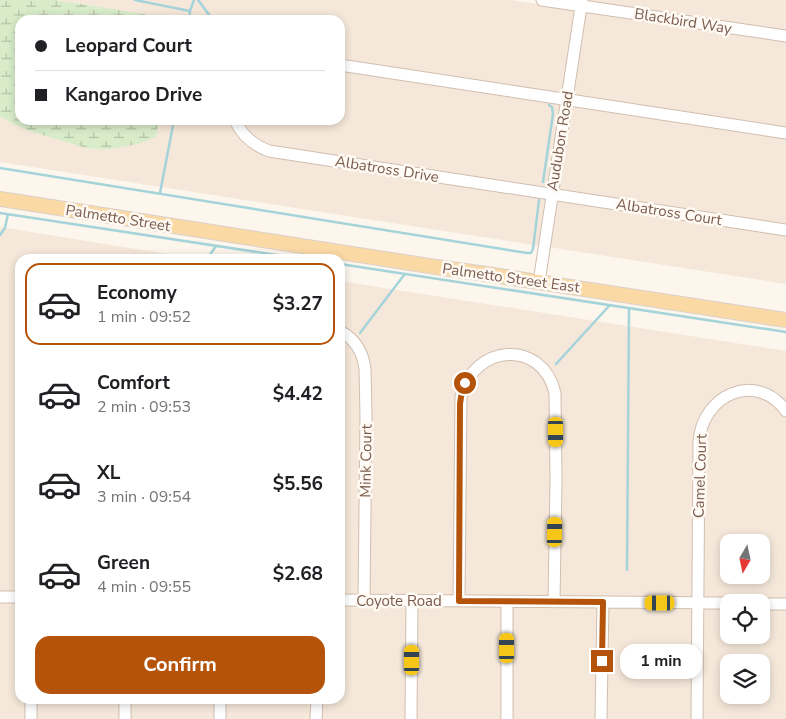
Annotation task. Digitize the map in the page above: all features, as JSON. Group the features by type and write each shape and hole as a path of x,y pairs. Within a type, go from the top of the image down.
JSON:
{"main road":[{"name":"Palmetto Street","path":"0,200 236,236"},
{"name":"Palmetto Street East","path":"236,236 786,320"}],"street":[{"name":"Blackbird Way","path":"542,0 581,3 786,36"},
{"name":"Audubon Road","path":"539,282 581,3"},
{"path":"345,66 786,133"},
{"name":"Albatross Drive","path":"238,125 248,140 269,150 552,194"},
{"name":"Albatross Court","path":"552,194 786,230"},
{"name":"Mink Court","path":"345,334 356,344 362,356 365,369 364,601"},
{"path":"459,601 462,390 468,377 478,366 491,358 512,354 525,357 543,368 551,380 556,393 554,602"},
{"name":"Camel Court","path":"696,719 700,429 712,406 728,395 742,391 765,394 778,402 786,411"},
{"path":"0,597 15,597"},
{"name":"Coyote Road","path":"345,600 720,603"},
{"path":"411,719 412,601"},
{"path":"507,602 507,719"},
{"path":"602,719 603,602"},
{"path":"770,604 786,604"},
{"path":"31,704 31,719"},
{"path":"125,704 125,719"},
{"path":"220,704 220,719"},
{"path":"316,704 316,719"}],"shaded area":[{"path":"56,0 511,0 576,10 563,94 345,61 345,15 144,14"},
{"path":"586,0 786,0 786,32 586,2"},
{"path":"584,11 786,41 786,129 571,96"},
{"path":"345,71 562,104 549,189 270,146 251,136 243,125 345,125"},
{"path":"570,105 786,138 786,225 557,190"},
{"path":"0,116 32,132 86,148 104,150 156,137 158,125 234,125 246,144 547,198 540,246 0,162"},
{"path":"555,199 786,235 786,284 548,247"},
{"path":"0,227 167,254 15,254 15,593 0,592"},
{"path":"345,282 786,351 786,404 773,393 715,398 705,409 696,428 693,598 559,597 560,391 558,384 550,369 540,360 490,354 483,357 470,367 458,389 455,597 368,596 369,368 345,333"},
{"path":"345,340 353,347 361,369 360,596 345,596"},
{"path":"505,359 524,361 540,372 551,394 550,597 463,597 464,404 468,385 486,366"},
{"path":"743,395 756,396 769,401 786,420 786,599 770,599 770,594 720,594 720,598 702,598 703,448 709,419 724,402"},
{"path":"0,602 15,602 15,704 27,704 26,719 0,719"},
{"path":"345,605 408,606 407,719 320,719 321,704 345,704"},
{"path":"416,606 503,606 503,719 415,719"},
{"path":"511,606 599,607 597,719 511,719"},
{"path":"607,607 693,608 692,719 606,719"},
{"path":"702,608 720,608 720,644 770,644 770,608 786,608 786,719 701,719"},
{"path":"35,704 121,704 121,719 35,719"},
{"path":"129,704 216,704 216,719 129,719"},
{"path":"225,704 312,704 312,719 224,719"}],"green space":[{"path":"0,0 56,0 148,15 15,15 15,125 0,116"},
{"path":"16,125 158,125 156,137 138,144 104,150 86,148 32,132"}],"waterway":[{"path":"135,0 190,11"},
{"path":"190,15 194,0"},
{"path":"198,0 209,15"},
{"path":"543,182 553,114 552,107 549,105"},
{"path":"160,193 173,125"},
{"path":"0,168 527,253 531,253 533,249 539,200"},
{"path":"0,213 270,254"},
{"path":"0,235 5,228 8,214"},
{"path":"210,254 216,246"},
{"path":"345,265 786,332"},
{"path":"360,333 404,275"},
{"path":"556,364 609,306"},
{"path":"627,570 629,309"}],"route":[{"path":"465,383 460,404 459,601 603,602 602,661"}]}
